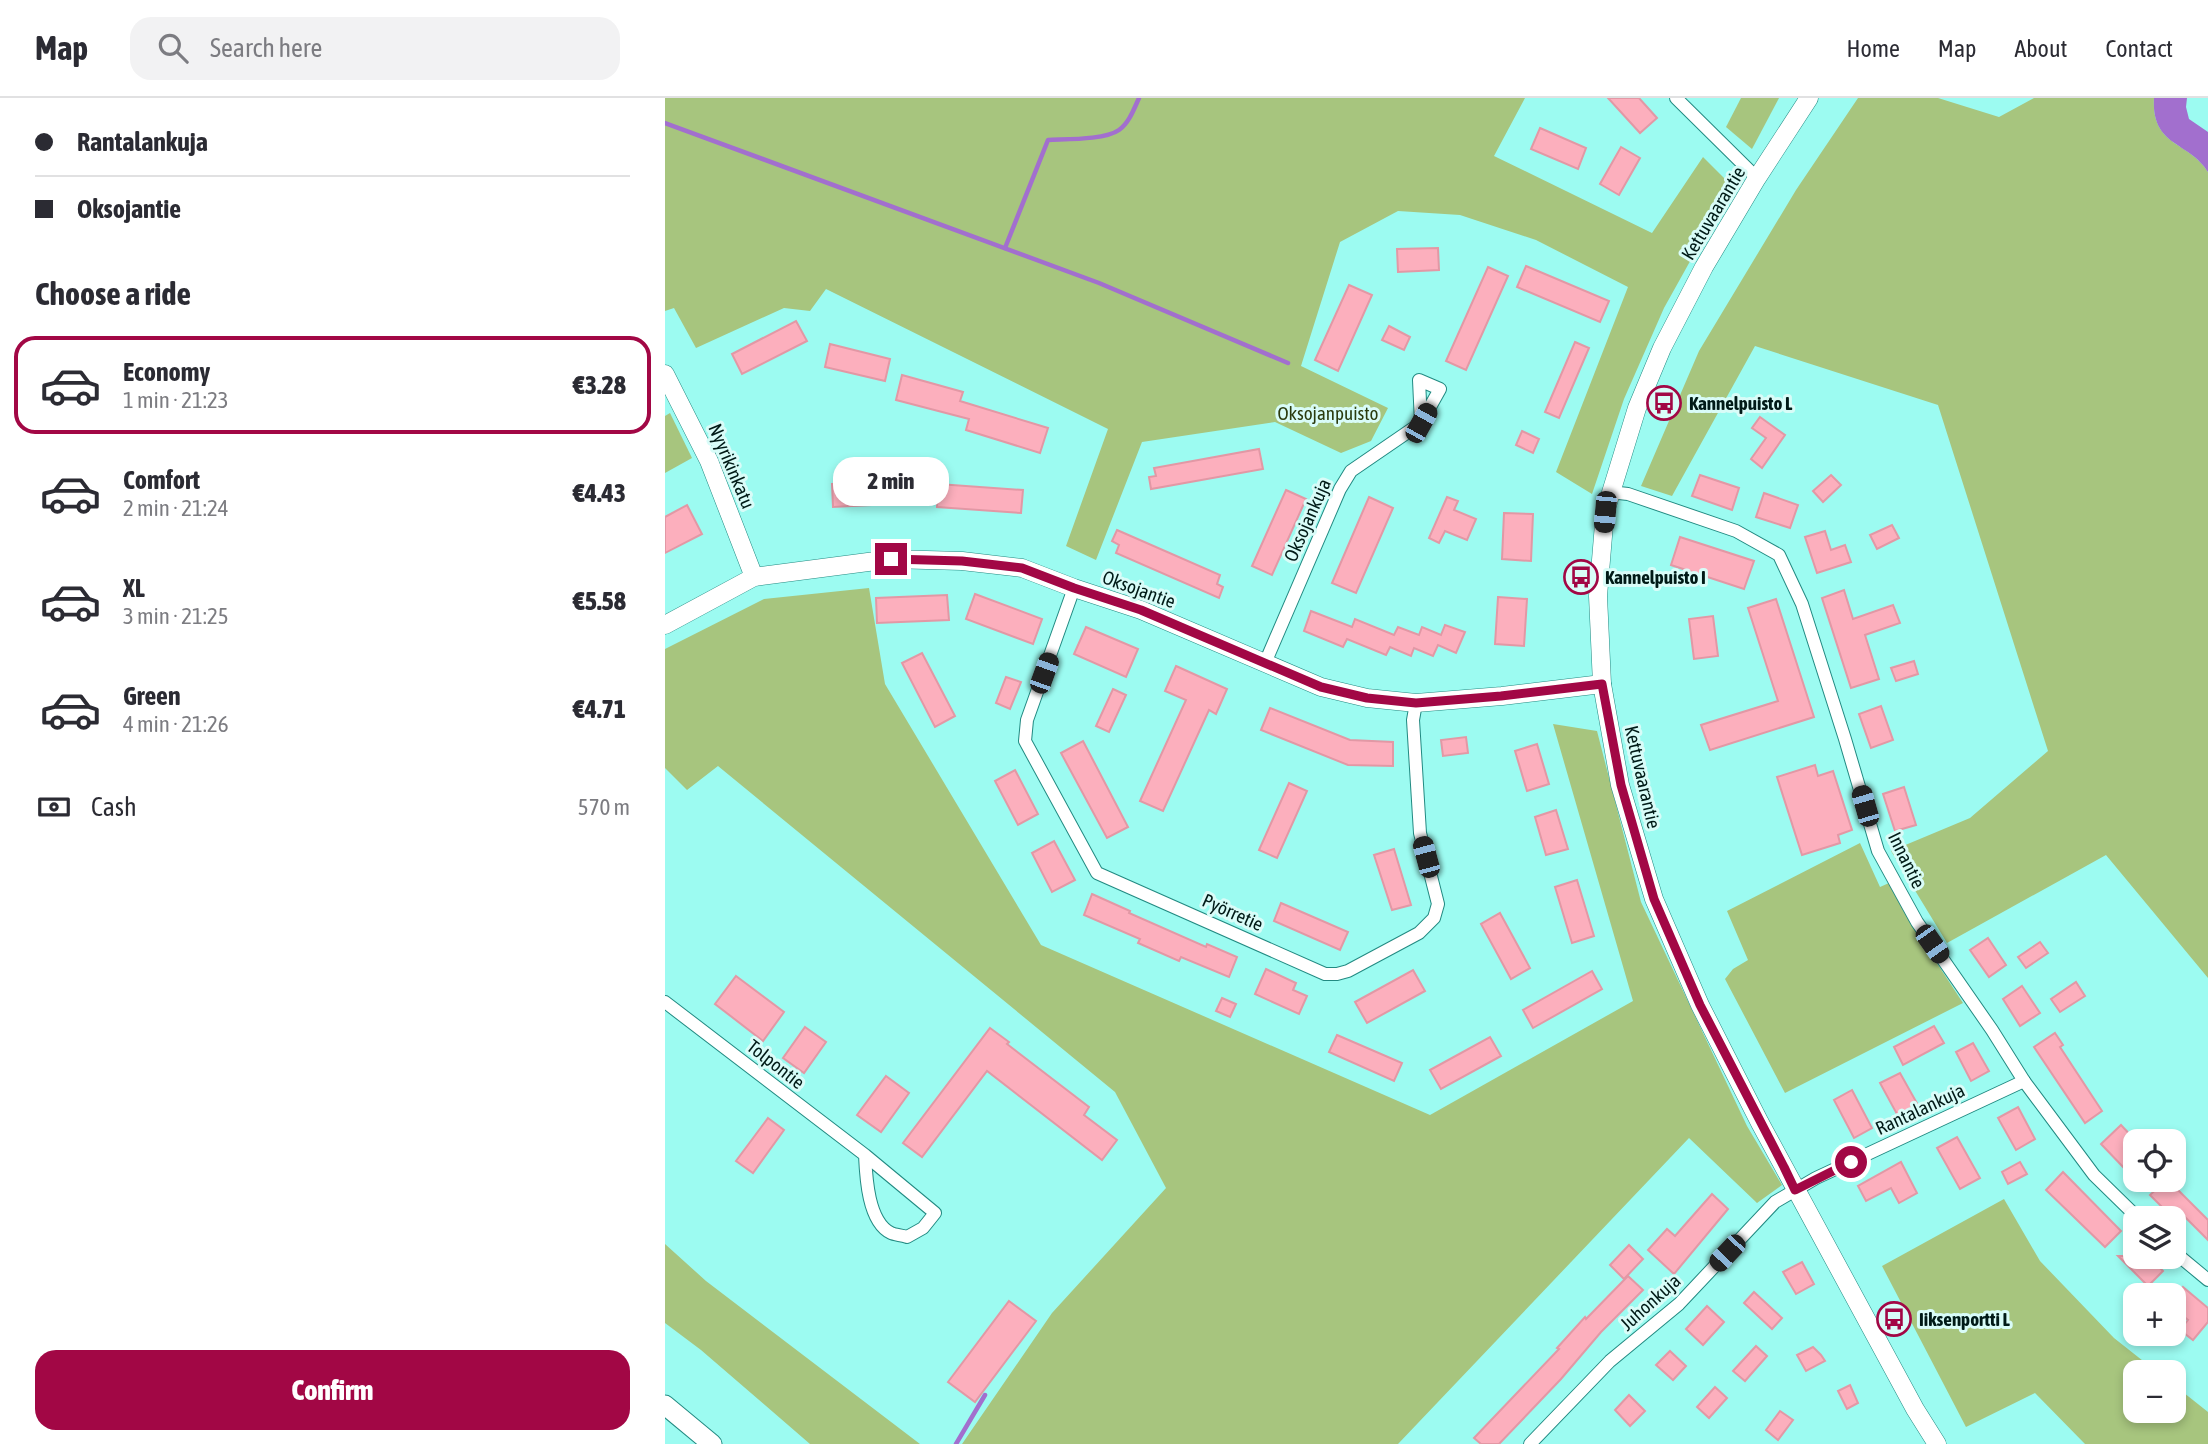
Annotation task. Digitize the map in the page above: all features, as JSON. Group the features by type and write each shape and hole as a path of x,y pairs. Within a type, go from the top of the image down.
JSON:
{"main road":[{"path":"665,1405 712,1444"}],"street":[{"path":"1676,98 1757,178"},
{"name":"Kettuvaarantie","path":"1809,98 1704,267 1662,348 1637,408 1605,512 1598,596 1602,684 1621,785 1654,899 1700,1005 1795,1190 1915,1409 1937,1444"},
{"name":"Nyyrikinkatu","path":"665,374 709,461 754,577"},
{"name":"Oksojankuja","path":"1265,663 1340,489 1351,471 1421,423"},
{"name":"Innantie","path":"1610,492 1628,494 1736,531 1779,555 1802,604 1878,851 1917,922 2024,1081 2094,1175 2126,1206"},
{"name":"Oksojantie","path":"665,625 754,577 891,559 962,561 1022,568 1141,610 1321,687 1367,698 1416,703 1602,684"},
{"name":"Pyörretie","path":"1074,588 1027,720 1025,741 1097,873 1325,974 1348,971 1419,933 1434,918 1438,904 1420,833 1413,720 1416,703"},
{"name":"Tolpontie","path":"665,1002 865,1156 935,1213 923,1228 907,1237 889,1232 875,1214 867,1189 865,1156"},
{"name":"Rantalankuja","path":"1795,1190 2024,1081"},
{"name":"Juhonkuja","path":"1530,1444 1610,1361 1679,1304 1775,1202 1795,1190"},
{"path":"2186,1262 2208,1280"}],"green space":[{"name":"Oksojanpuisto","path":"665,98 1525,98 1494,156 1652,233 1703,157 1732,186 1664,308 1624,399 1592,494 1556,472 1628,287 1536,240 1460,215 1398,211 1340,242 1301,366 1388,408 1371,441 1341,453 1275,422 1142,442 1096,560 1066,546 1108,429 826,289 810,311 784,308 696,348 674,308 665,311"},
{"path":"1741,98 1779,98 1752,149 1726,127"},
{"path":"1858,98 1938,98 1999,117 2034,98 2154,98 2155,114 2165,135 2191,154 2208,172 2208,978 2106,855 1947,943 1891,851 1970,818 2048,751 1938,405 1755,346 1672,496 1641,486 1699,351 1796,190"},
{"path":"670,413 692,458 665,473 665,416"},
{"path":"869,588 885,684 1041,945 1430,1115 1633,1001 1553,724 1597,731 1641,902 1747,1126 1782,1185 1757,1203 1689,1138 1398,1444 962,1444 1052,1313 1166,1188 1115,1092 718,766 687,790 665,768 665,649 764,599"},
{"path":"1860,843 1880,887 1889,883 1963,1003 1785,1093 1725,979 1733,969 1748,960 1727,911"},
{"path":"2004,1199 2040,1261 2114,1338 2142,1360 2123,1360 2123,1423 2186,1423 2186,1395 2208,1412 2208,1444 2085,1444 2035,1393 1966,1427 1882,1266"},
{"path":"665,1244 706,1281 920,1444 810,1444 701,1350 665,1323"}],"shaded area":[{"path":"2154,98 2187,98 2189,119 2208,132 2208,172 2191,154 2165,135 2155,114"}],"building":[{"path":"1608,98 1639,98 1657,118 1640,133"},
{"path":"1540,128 1586,148 1578,169 1531,149"},
{"path":"1621,147 1640,158 1619,195 1600,184"},
{"path":"1438,248 1439,270 1398,272 1397,249"},
{"path":"1526,266 1609,301 1600,322 1517,287"},
{"path":"1488,267 1508,276 1466,370 1446,361"},
{"path":"1349,285 1372,295 1338,371 1315,360"},
{"path":"796,321 807,341 742,374 732,354"},
{"path":"1389,326 1410,337 1404,350 1382,340"},
{"path":"1575,342 1589,348 1559,418 1545,412"},
{"path":"830,344 890,359 885,381 825,367"},
{"path":"902,375 963,392 960,401 1048,428 1040,453 966,430 969,419 896,400"},
{"path":"1760,417 1785,435 1762,468 1751,459 1766,438 1752,428"},
{"path":"1522,431 1539,439 1533,453 1516,445"},
{"path":"1259,449 1263,469 1151,489 1149,477 1156,476 1154,468"},
{"path":"1700,475 1739,488 1732,510 1692,496"},
{"path":"1831,475 1841,485 1823,502 1813,491"},
{"path":"910,480 911,503 833,507 832,484"},
{"path":"938,484 1023,490 1021,513 937,507"},
{"path":"1286,490 1306,499 1272,575 1252,566"},
{"path":"1764,493 1798,505 1790,528 1756,517"},
{"path":"1369,497 1393,508 1356,593 1332,583"},
{"path":"1447,497 1458,501 1454,510 1476,519 1467,540 1445,531 1439,543 1429,538"},
{"path":"687,505 702,534 665,553 665,517"},
{"path":"1504,513 1533,514 1531,561 1502,559"},
{"path":"1892,525 1899,538 1877,549 1870,535"},
{"path":"1117,530 1220,575 1217,584 1223,587 1219,598 1116,553 1119,545 1112,541"},
{"path":"1825,531 1831,550 1845,545 1851,562 1817,573 1805,537"},
{"path":"1680,537 1754,561 1744,589 1671,565"},
{"path":"1844,590 1853,619 1893,605 1900,623 1865,635 1879,679 1851,688 1822,598"},
{"path":"975,594 1042,619 1033,644 966,619"},
{"path":"947,595 949,620 877,623 876,598"},
{"path":"1498,597 1527,599 1524,646 1495,644"},
{"path":"1776,599 1814,717 1710,750 1701,725 1778,701 1748,608"},
{"path":"1311,611 1352,627 1355,619 1394,635 1398,627 1419,635 1422,627 1441,635 1445,625 1465,632 1456,653 1438,645 1433,656 1414,648 1411,656 1390,647 1386,655 1347,639 1343,647 1304,631"},
{"path":"1713,616 1718,656 1694,659 1689,619"},
{"path":"1086,627 1138,649 1126,677 1074,654"},
{"path":"922,653 955,716 935,727 902,663"},
{"path":"1914,661 1918,674 1896,681 1891,668"},
{"path":"1176,666 1227,689 1216,714 1209,710 1163,811 1140,801 1186,700 1165,691"},
{"path":"1006,677 1021,682 1010,709 996,703"},
{"path":"1113,689 1126,695 1109,732 1096,726"},
{"path":"1881,706 1893,740 1871,748 1859,714"},
{"path":"1270,708 1350,740 1393,742 1393,766 1348,765 1261,730"},
{"path":"1466,737 1468,753 1443,756 1441,740"},
{"path":"1083,741 1128,827 1107,838 1061,753"},
{"path":"1537,744 1549,784 1527,791 1515,751"},
{"path":"1815,765 1818,776 1833,771 1852,830 1838,835 1840,843 1802,855 1777,777"},
{"path":"1015,770 1038,814 1018,825 995,781"},
{"path":"1289,783 1307,791 1277,858 1259,850"},
{"path":"1904,787 1916,825 1895,831 1883,794"},
{"path":"1556,810 1568,849 1546,855 1535,817"},
{"path":"1054,841 1075,880 1052,892 1032,853"},
{"path":"1394,849 1411,905 1392,910 1374,855"},
{"path":"1577,880 1594,936 1572,943 1555,887"},
{"path":"1092,894 1206,947 1207,944 1237,957 1229,977 1181,957 1179,961 1138,943 1140,939 1084,915"},
{"path":"1281,903 1348,932 1340,950 1274,921"},
{"path":"1500,913 1530,968 1511,979 1481,924"},
{"path":"1988,938 2006,965 1989,977 1970,950"},
{"path":"2040,942 2048,953 2026,968 2018,957"},
{"path":"1266,969 1296,983 1293,990 1307,996 1299,1014 1255,994"},
{"path":"1413,970 1425,991 1367,1023 1355,1002"},
{"path":"1592,971 1602,989 1533,1028 1523,1010"},
{"path":"736,976 784,1012 763,1041 715,1004"},
{"path":"2076,982 2085,996 2060,1012 2051,999"},
{"path":"2022,986 2040,1013 2020,1026 2003,999"},
{"path":"1222,998 1236,1004 1230,1017 1216,1011"},
{"path":"1934,1026 1944,1043 1903,1065 1894,1047"},
{"path":"805,1027 826,1042 804,1073 783,1058"},
{"path":"990,1028 1089,1107 1084,1115 1117,1140 1102,1160 987,1071 922,1157 903,1143"},
{"path":"2055,1033 2063,1045 2060,1047 2102,1111 2085,1123 2034,1047"},
{"path":"1337,1035 1402,1063 1394,1081 1329,1052"},
{"path":"1490,1037 1501,1056 1441,1089 1430,1070"},
{"path":"1973,1043 1989,1071 1971,1081 1956,1052"},
{"path":"1900,1073 1918,1105 1898,1116 1880,1083"},
{"path":"886,1076 909,1093 881,1132 857,1115"},
{"path":"1852,1090 1872,1128 1854,1138 1834,1100"},
{"path":"2018,1107 2035,1139 2016,1150 1998,1118"},
{"path":"768,1118 784,1130 753,1173 736,1161"},
{"path":"2121,1125 2125,1129 2123,1167 2101,1144"},
{"path":"1957,1137 1980,1178 1960,1189 1937,1148"},
{"path":"1901,1162 1917,1193 1899,1203 1891,1188 1866,1201 1858,1186"},
{"path":"2020,1162 2027,1174 2008,1184 2002,1172"},
{"path":"2063,1172 2121,1231 2105,1247 2046,1190"},
{"path":"2153,1192 2180,1192 2208,1220 2208,1240 2186,1218 2186,1206 2161,1206 2150,1195"},
{"path":"1712,1194 1728,1209 1674,1274 1648,1250 1667,1229 1675,1236"},
{"path":"1629,1245 1643,1259 1624,1279 1610,1265"},
{"path":"1802,1262 1814,1284 1796,1294 1783,1272"},
{"path":"2131,1269 2163,1271 2151,1283 2145,1283"},
{"path":"1628,1276 1643,1290 1601,1332 1561,1379 1499,1444 1481,1444 1474,1438 1559,1349 1557,1348 1585,1317 1586,1319"},
{"path":"2186,1290 2208,1308 2208,1322 2193,1340 2186,1335"},
{"path":"1754,1292 1782,1318 1772,1329 1744,1303"},
{"path":"1009,1301 1036,1321 975,1402 948,1382"},
{"path":"1707,1306 1724,1322 1703,1345 1686,1329"},
{"path":"1756,1346 1767,1356 1745,1381 1733,1371"},
{"path":"1813,1347 1825,1361 1806,1371 1797,1355"},
{"path":"1670,1351 1686,1366 1673,1380 1656,1365"},
{"path":"1850,1385 1858,1403 1847,1409 1838,1391"},
{"path":"1715,1387 1727,1398 1709,1418 1697,1407"},
{"path":"1629,1395 1645,1411 1630,1426 1615,1410"},
{"path":"1780,1411 1793,1420 1778,1440 1766,1430"}],"waterway":[{"path":"1005,248 1048,140 1105,136 1113,133 1126,124 1139,98"},
{"path":"665,123 1099,283 1288,363"},
{"path":"956,1444 985,1395"}],"place":[{"name":"Kannelpuisto L","path":"1664,403"},
{"name":"Kannelpuisto I","path":"1581,577"},
{"name":"Iiksenportti L","path":"1894,1319"}],"route":[{"path":"891,559 962,561 1022,568 1141,610 1321,687 1367,698 1416,703 1602,684 1621,785 1654,899 1700,1005 1795,1190 1851,1162"}]}
